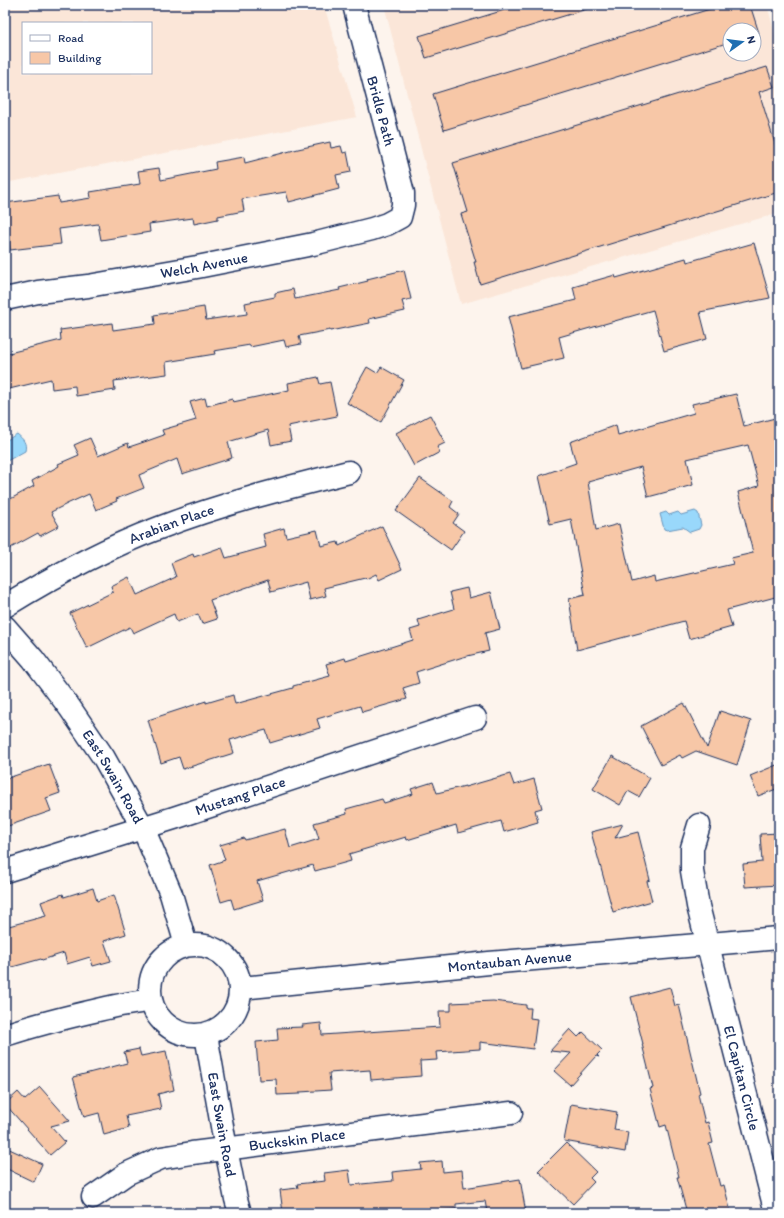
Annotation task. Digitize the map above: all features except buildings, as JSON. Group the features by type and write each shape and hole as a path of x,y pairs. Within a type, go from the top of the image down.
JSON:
{"street":[{"name":"Bridle Path","path":"354,5 403,193 403,205 400,217"},
{"name":"Welch Avenue","path":"5,299 38,292 88,286 189,268 313,244 372,229 387,224 400,217"},
{"name":"Arabian Place","path":"5,606 48,580 103,552 158,528 261,494 349,472"},
{"name":"East Swain Road","path":"5,627 33,659 70,708 104,758 143,828 171,894 186,945"},
{"name":"Mustang Place","path":"5,871 106,838 143,828 476,718"},
{"name":"El Capitan Circle","path":"698,824 692,848 692,871 698,906 776,1213"},
{"name":"Montauban Avenue","path":"241,988 489,963 779,938"},
{"path":"186,945 201,945 216,950 229,960 237,973 241,988 239,1004 232,1018 220,1029 206,1035 191,1036 177,1033 165,1025 156,1014 150,1000 149,986 153,972 161,960 172,950 186,945"},
{"path":"5,1036 71,1016 131,1002 150,1000"},
{"name":"East Swain Road","path":"206,1035 226,1148 240,1213"},
{"name":"Buckskin Place","path":"94,1197 126,1174 161,1158 192,1152 511,1113"}],"shaded area":[{"path":"5,5 324,5 357,117 5,183"},
{"path":"384,5 767,5 779,48 779,213 461,304"}],"water":[{"path":"17,434 24,441 25,451 5,462 5,441"},
{"path":"695,511 698,513 701,525 699,529 690,532 683,527 667,530 664,529 660,514 666,512 669,515 678,512 681,515"}]}
